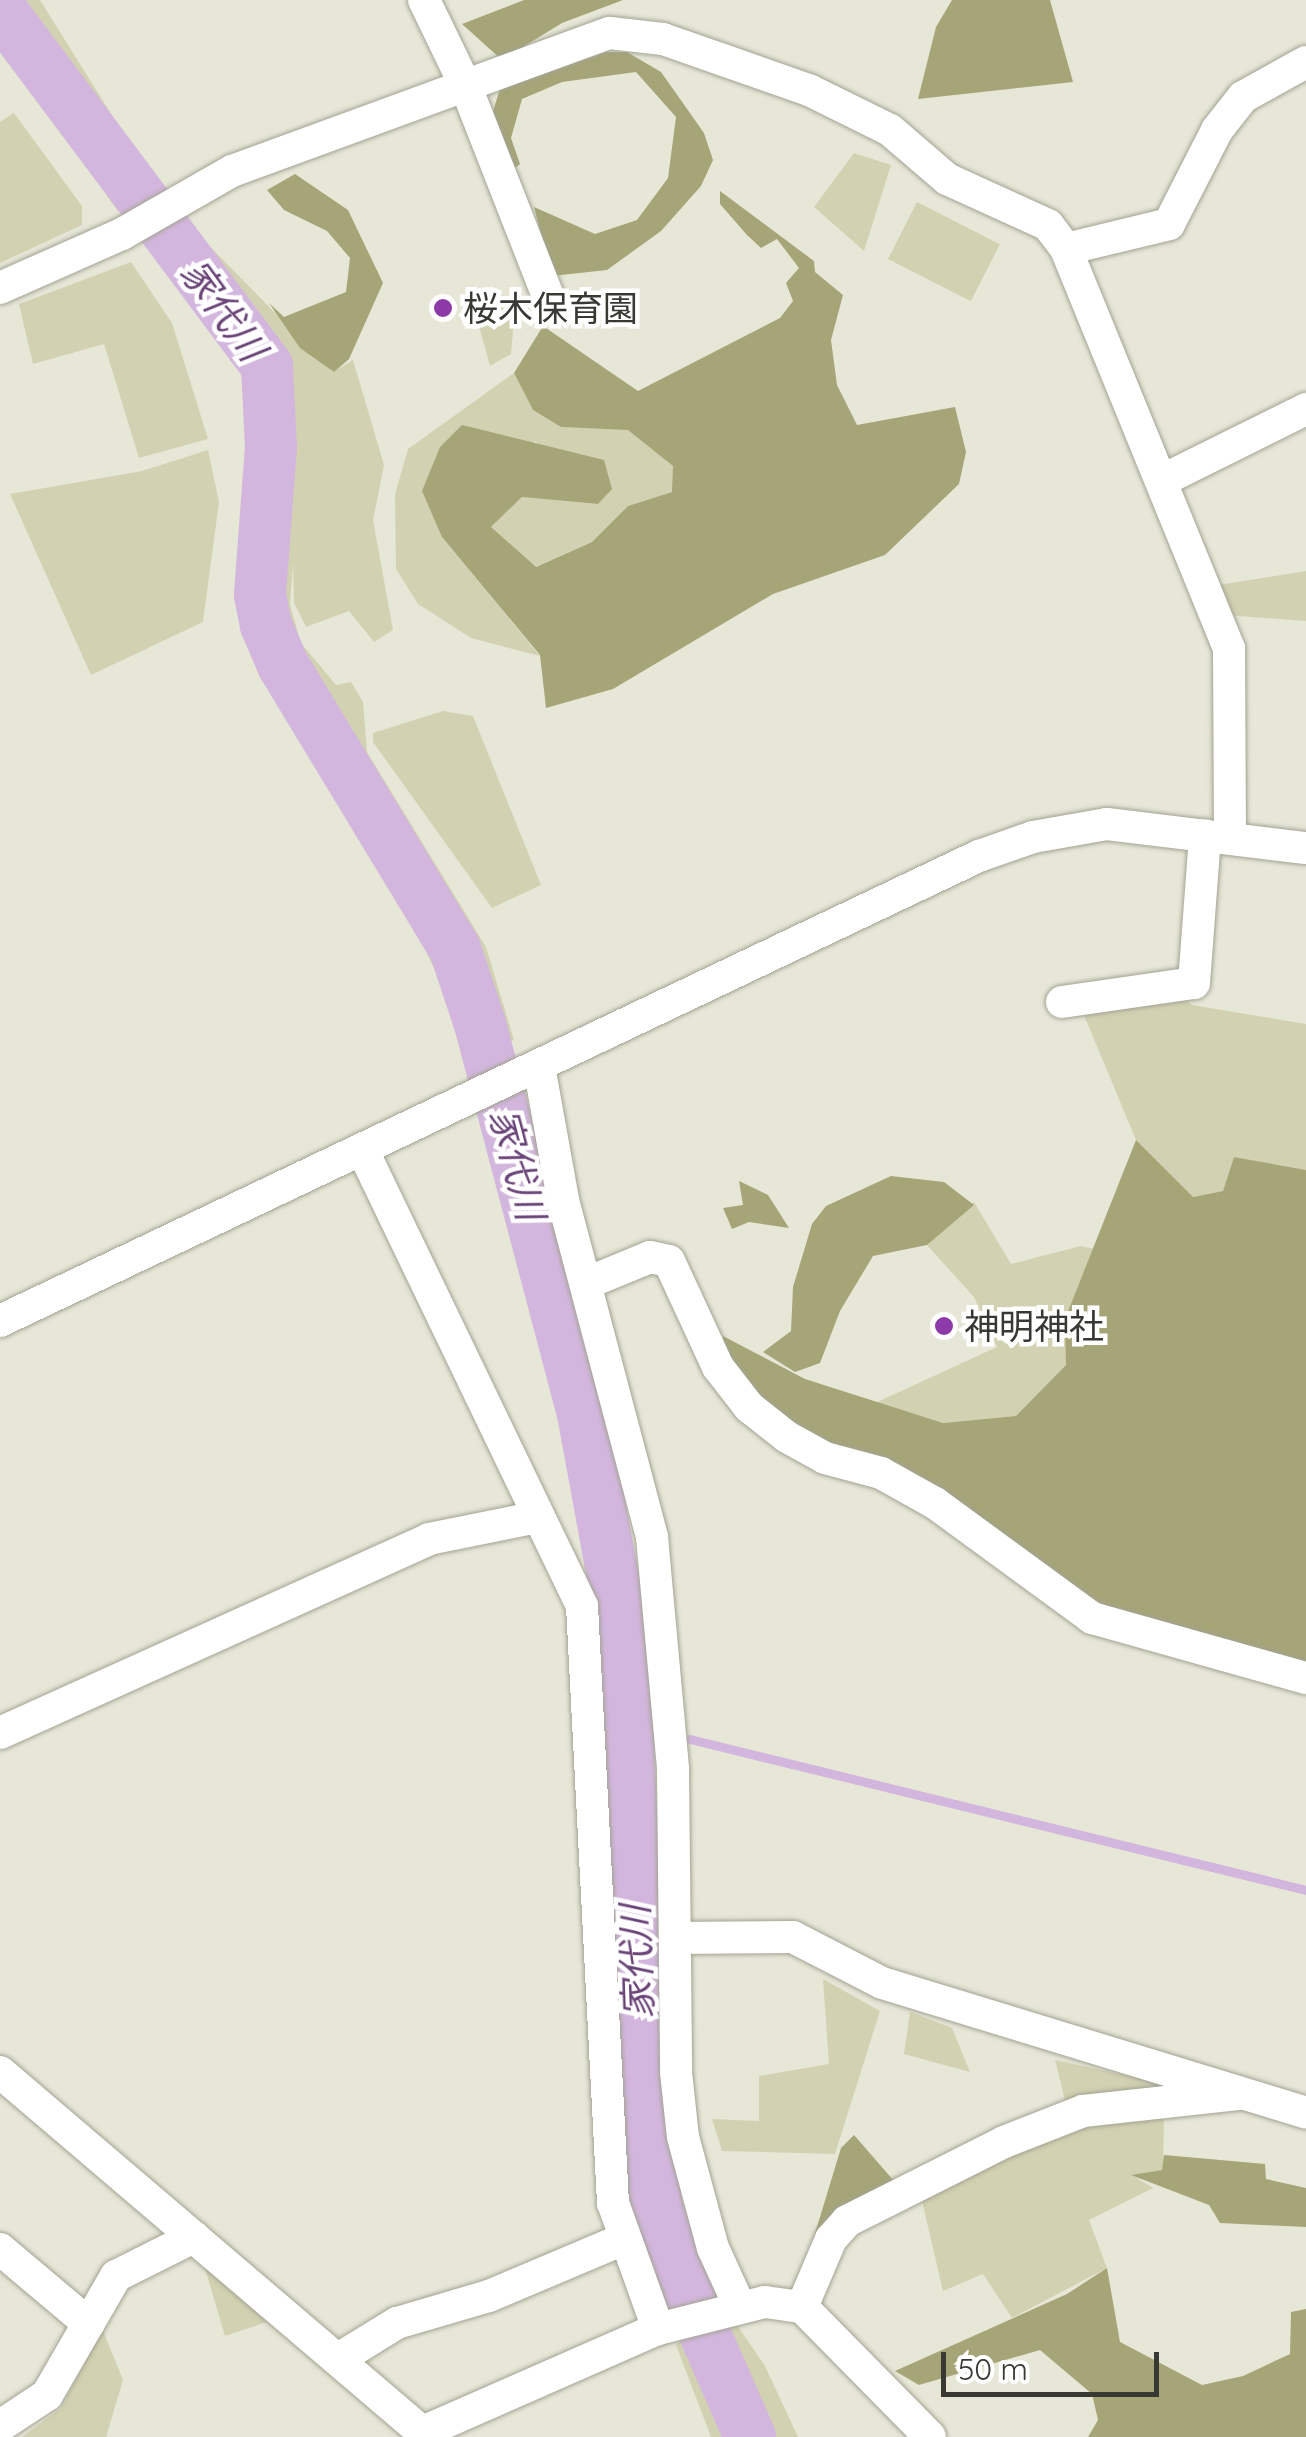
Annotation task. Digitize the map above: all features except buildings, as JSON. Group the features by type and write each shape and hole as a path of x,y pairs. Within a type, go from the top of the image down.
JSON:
{"street":[{"path":"424,0 466,87 548,296"},
{"path":"0,288 138,225 232,171 610,33 663,39 786,81 890,130 947,179 1048,224 1066,248 1229,648 1217,836 1194,983 1062,1002"},
{"path":"1066,248 1169,224 1216,130 1243,97 1306,62"},
{"path":"1163,480 1306,409"},
{"path":"0,1321 967,862 1033,837 1107,824 1306,848"},
{"path":"533,1069 563,1200 652,1537 673,1770 675,1938 684,2137 728,2308"},
{"path":"362,1149 582,1606 605,2120 624,2239 665,2329"},
{"path":"587,1283 650,1257 669,1260 718,1367 749,1407 787,1437 825,1458 882,1473 935,1503 1092,1618 1306,1678"},
{"path":"0,1734 429,1539 538,1516"},
{"path":"675,1938 792,1937 882,1983 1306,2113"},
{"path":"0,2072 425,2434 665,2329 728,2308 802,2306 930,2437"},
{"path":"802,2306 830,2239 847,2220 1004,2142 1084,2111 1244,2093"},
{"path":"0,2426 47,2395 116,2276 194,2237"},
{"path":"340,2358 397,2323 488,2296 624,2239"},
{"path":"0,2250 89,2324"}],"green space":[{"path":"0,0 40,0 163,197 136,212 118,211 0,47"},
{"path":"14,113 82,206 82,225 0,263 0,122"},
{"path":"854,153 891,165 864,251 814,207"},
{"path":"917,202 1000,244 971,301 888,259"},
{"path":"176,212 333,372 353,360 384,465 373,520 393,630 374,642 349,611 306,627 294,603 293,564 290,605 301,643 336,685 351,682 363,702 367,752 486,947 514,1040 498,1045 469,982 441,983 372,839 251,644 246,525 262,378 229,319 146,234"},
{"path":"131,262 172,323 208,439 139,458 104,344 33,364 19,304"},
{"path":"503,295 516,296 511,354 490,366 473,304"},
{"path":"514,373 533,410 561,427 628,429 673,466 673,492 628,506 592,542 535,567 490,528 522,497 598,504 535,441 442,537 540,656 471,638 418,604 396,569 395,494 408,449"},
{"path":"208,450 219,502 203,622 91,675 10,494 142,471"},
{"path":"1306,571 1306,621 1225,615 1212,586"},
{"path":"443,711 473,716 541,885 492,908 373,742 373,733"},
{"path":"1181,995 1192,1005 1306,1024 1306,1170 1234,1157 1223,1191 1192,1197 1136,1140 1081,1008"},
{"path":"974,1202 1011,1264 1081,1246 1098,1250 1066,1365 1017,1416 943,1423 875,1403 997,1347 974,1297 926,1244"},
{"path":"823,1979 880,2011 835,2154 722,2151 712,2119 759,2121 759,2076 829,2064"},
{"path":"910,2012 952,2028 970,2072 904,2054"},
{"path":"1055,2060 1204,2092 1067,2108"},
{"path":"1164,2115 1163,2170 1132,2175 1153,2188 1089,2220 1107,2268 1012,2318 983,2274 943,2291 921,2197 1070,2122"},
{"path":"204,2265 267,2322 225,2336"},
{"path":"717,2296 765,2366 798,2437 711,2437 676,2345"},
{"path":"102,2328 123,2380 106,2437 22,2437 61,2408"}],"shaded area":[{"path":"524,0 623,0 562,23 502,60 462,24"},
{"path":"952,0 1050,0 1073,82 918,99 936,27"},
{"path":"606,52 627,52 661,72 704,133 713,160 701,186 661,231 607,270 552,276 534,207 595,234 637,220 668,178 676,117 636,72 562,82 522,99 511,138 520,164 515,168 493,111 500,89"},
{"path":"295,174 348,210 383,283 349,359 334,372 300,348 269,303 284,317 346,292 350,258 327,231 284,210 267,190"},
{"path":"720,191 814,261 815,272 843,295 831,340 837,385 857,425 955,407 966,452 959,484 885,555 773,594 613,689 546,708 540,655 442,537 422,491 440,447 462,425 604,460 612,489 598,504 522,497 491,527 536,567 592,542 628,506 672,492 673,466 628,430 561,427 533,410 514,373 543,326 638,391 780,318 793,301 786,283 799,268 777,239 761,248 747,235 720,204"},
{"path":"1136,1140 1193,1197 1223,1191 1234,1157 1306,1170 1306,1678 1142,1626 1016,1564 822,1456 718,1367 723,1336 805,1379 943,1423 1016,1416 1066,1365 1065,1319"},
{"path":"891,1176 944,1182 974,1205 927,1245 873,1256 840,1311 820,1363 795,1372 763,1352 791,1331 793,1287 812,1224 826,1206"},
{"path":"739,1181 768,1195 789,1228 749,1222 732,1229 723,1208 743,1205"},
{"path":"854,2135 894,2181 802,2276 841,2148"},
{"path":"1164,2155 1265,2164 1266,2179 1306,2188 1306,2227 1220,2223 1209,2205 1131,2175 1162,2170"},
{"path":"1107,2268 1120,2342 1202,2385 1243,2376 1290,2354 1291,2312 1306,2309 1306,2437 1088,2437 1098,2420 1092,2394 1040,2350 919,2385 895,2371 1067,2294"}],"waterway":[{"name":"家代川","path":"0,9 267,366 271,447 260,595 266,625 283,665 455,949 480,1024 583,1414 624,1638 643,2111 657,2206 678,2272 750,2437"},
{"path":"631,1739 653,1737"},
{"path":"690,1739 1306,1890"}],"place":[{"name":"桜木保育園","path":"443,308"},
{"name":"神明神社","path":"944,1326"}]}
